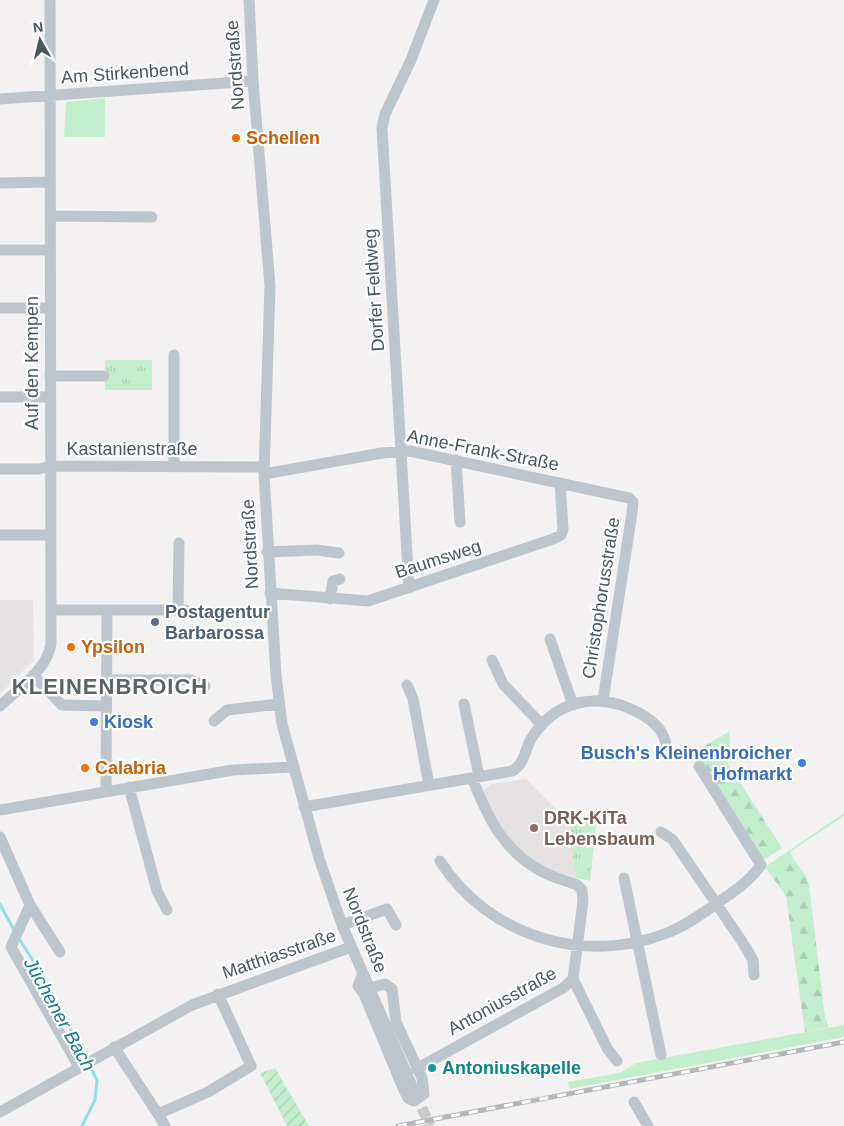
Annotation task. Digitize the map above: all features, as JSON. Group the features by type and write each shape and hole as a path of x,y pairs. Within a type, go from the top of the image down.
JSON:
{"street":[{"name":"Auf den Kempen","path":"0,706 46,660 50,648 50,0"},
{"name":"Nordstraße","path":"250,0 253,81 271,295 264,471 270,593 279,704 304,807 342,925 414,1093"},
{"name":"Dorfer Feldweg","path":"409,588 382,128 385,114 411,60 434,0"},
{"name":"Am Stirkenbend","path":"0,99 253,81"},
{"path":"0,183 50,182"},
{"path":"50,216 152,217"},
{"path":"0,250 50,250"},
{"path":"0,308 50,308"},
{"path":"174,355 174,466"},
{"path":"50,376 104,376"},
{"path":"0,397 50,397"},
{"name":"Anne-Frank-Straße","path":"264,471 402,451 456,460 624,495 633,502"},
{"path":"456,460 460,522"},
{"name":"Kastanienstraße","path":"0,469 39,469 50,466 174,466 264,471"},
{"name":"Baumsweg","path":"270,593 365,601 409,588 560,536 563,527 560,483"},
{"name":"Christophorusstraße","path":"603,700 633,502"},
{"path":"0,535 50,535"},
{"path":"51,610 182,610 179,543"},
{"path":"268,552 316,550 340,553"},
{"path":"330,599 333,580 340,579"},
{"path":"106,791 107,610"},
{"path":"550,639 573,705"},
{"path":"492,660 503,684 542,725"},
{"path":"33,675 62,705 105,706"},
{"path":"106,680 191,680 206,686"},
{"path":"406,685 413,699 429,785"},
{"path":"304,807 512,770 518,767 531,739 542,725 557,713 573,705 603,700 626,707 646,717 662,733 666,746"},
{"path":"214,721 227,710 279,704"},
{"path":"464,704 476,777"},
{"path":"440,861 468,896 503,922 540,939 578,946 608,947 638,942 677,929 751,879 761,865 699,766"},
{"path":"0,810 233,770 293,767"},
{"name":"Antoniusstraße","path":"416,1068 563,988 573,979 583,900 580,888 538,869 508,846 490,822 476,777"},
{"path":"129,787 157,891 167,910"},
{"path":"661,832 673,840 749,952 754,975"},
{"path":"0,837 30,905 60,952"},
{"path":"624,878 661,1055"},
{"path":"30,905 25,918 8,947 81,1066"},
{"path":"342,925 387,909 396,925"},
{"name":"Matthiasstraße","path":"0,1112 192,1005 351,947"},
{"path":"363,973 358,986 364,994 403,1088 408,1098 414,1101 422,1097 424,1092 422,1078 394,1016 392,988 385,984 370,988"},
{"path":"573,979 607,1048 617,1061"},
{"name":"Matthiasstraße","path":"158,1114 208,1092 251,1066 218,994"},
{"path":"114,1047 165,1126"},
{"path":"634,1102 648,1126"}],"shaded area":[{"path":"0,600 33,600 34,660 0,694"},
{"name":"DRK-KiTa Lebensbaum","path":"526,779 568,821 576,878 542,867 528,858 503,834 483,793 492,784"}],"green space":[{"path":"105,98 105,137 64,137 66,102"},
{"path":"105,360 152,360 152,390 105,390"},
{"path":"730,731 730,744 725,759 782,848 762,861 696,751"},
{"path":"844,813 844,816 790,852 794,860 765,867"},
{"path":"573,818 596,825 590,881 576,878 568,821"},
{"path":"794,860 806,876 809,886 825,1017 829,1027 805,1032 786,896 765,867"},
{"path":"844,1025 844,1037 569,1089 568,1082 619,1073 636,1063"},
{"path":"275,1068 309,1126 287,1126 260,1073"}],"waterway":[{"name":"Jüchener Bach","path":"0,904 15,932"},
{"name":"Jüchener Bach","path":"18,937 42,975 97,1080 95,1100 82,1126"}],"tunnel":[{"path":"415,1093 430,1126"}],"railway":[{"path":"398,1126 844,1042"}],"place":[{"name":"Schellen","path":"236,138"},
{"name":"Postagentur Barbarossa","path":"155,622"},
{"name":"Ypsilon","path":"71,647"},
{"name":"Kiosk","path":"94,722"},
{"name":"Busch's Kleinenbroicher Hofmarkt","path":"802,763"},
{"name":"Calabria","path":"85,768"},
{"name":"DRK-KiTa Lebensbaum","path":"534,828"},
{"name":"Antoniuskapelle","path":"432,1068"}],"district":[{"name":"KLEINENBROICH","path":"110,686"}]}
